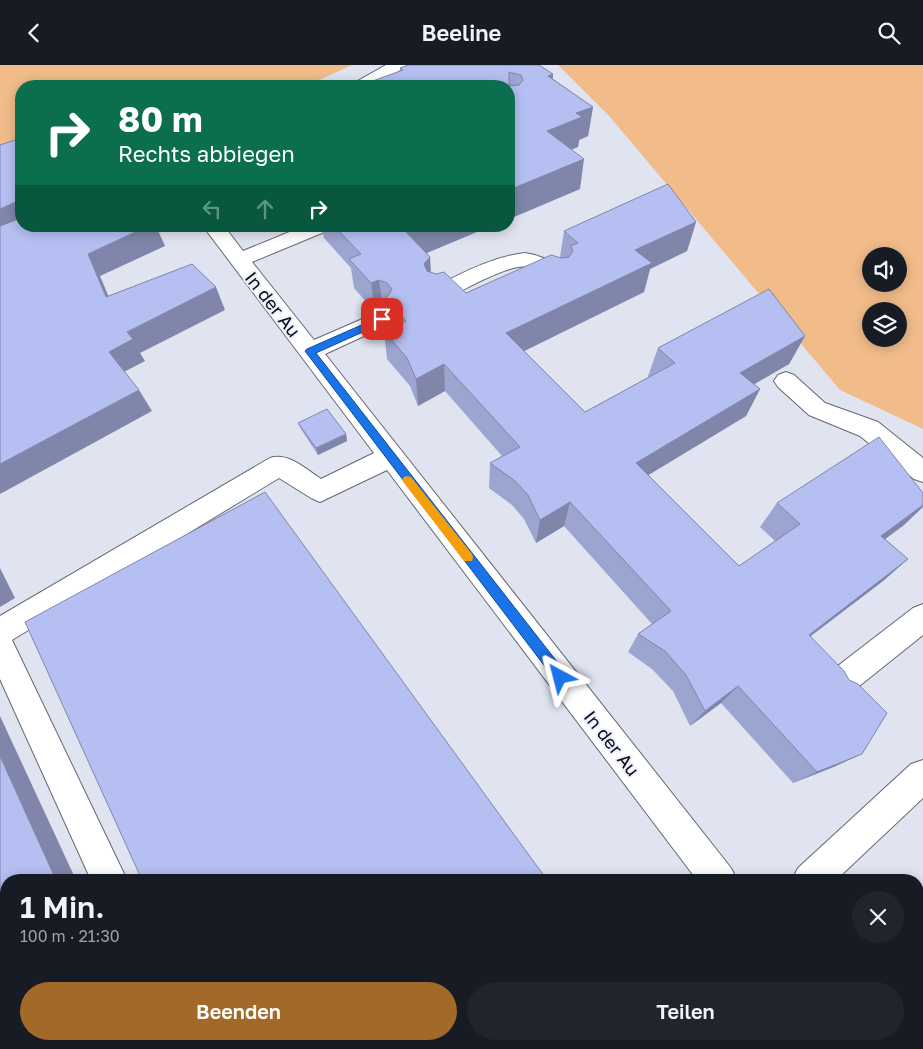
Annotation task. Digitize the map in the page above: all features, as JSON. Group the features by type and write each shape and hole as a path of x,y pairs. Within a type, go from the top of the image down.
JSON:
{"street":[{"path":"371,80 398,65"},
{"name":"In der Au","path":"217,232 714,874"},
{"path":"238,260 307,232"},
{"path":"438,294 509,262 526,259 539,264 557,279"},
{"path":"310,351 382,319"},
{"path":"786,381 817,409 869,429 923,472"},
{"path":"0,633 279,465 320,491 390,457"},
{"path":"837,685 923,617"},
{"path":"0,646 106,874"},
{"path":"817,874 923,776"}],"shaded area":[{"path":"0,65 352,65 319,80 15,80 15,156 0,162"},
{"path":"558,65 923,65 923,429 840,390 610,117"}],"building":[{"path":"408,65 539,65 553,74 548,76 593,107 576,113 582,117 547,131 584,159 515,188 515,85 519,85 523,80 521,75 509,72 509,80 376,80 403,70 400,68"},
{"path":"15,140 15,202 0,209 0,145"},
{"path":"668,184 696,222 635,250 652,263 506,333 585,412 675,363 658,348 769,289 805,336 740,373 760,389 636,463 739,566 800,524 777,503 879,437 923,493 923,505 881,536 908,559 809,635 844,671 849,680 858,684 887,713 862,754 817,772 738,686 705,711 686,675 665,651 638,634 671,611 570,502 540,520 528,495 515,481 490,463 520,447 444,364 416,379 407,358 384,331 406,321 385,298 392,289 387,283 379,280 371,283 349,259 361,254 340,232 406,232 430,257 424,264 427,271 436,274 444,272 466,293 551,255 561,258 569,257 573,251 571,246 578,243 564,231"},
{"path":"15,220 15,232 135,232 88,254 106,297 192,264 216,287 127,332 133,339 109,352 139,390 0,464 0,226"},
{"path":"327,409 346,434 316,448 298,423"},
{"path":"265,492 543,874 139,874 25,622"},
{"path":"0,756 53,874 0,874"}],"slow traffic":[{"path":"407,480 468,557"}],"route":[{"path":"382,319 310,351 560,677"}]}
